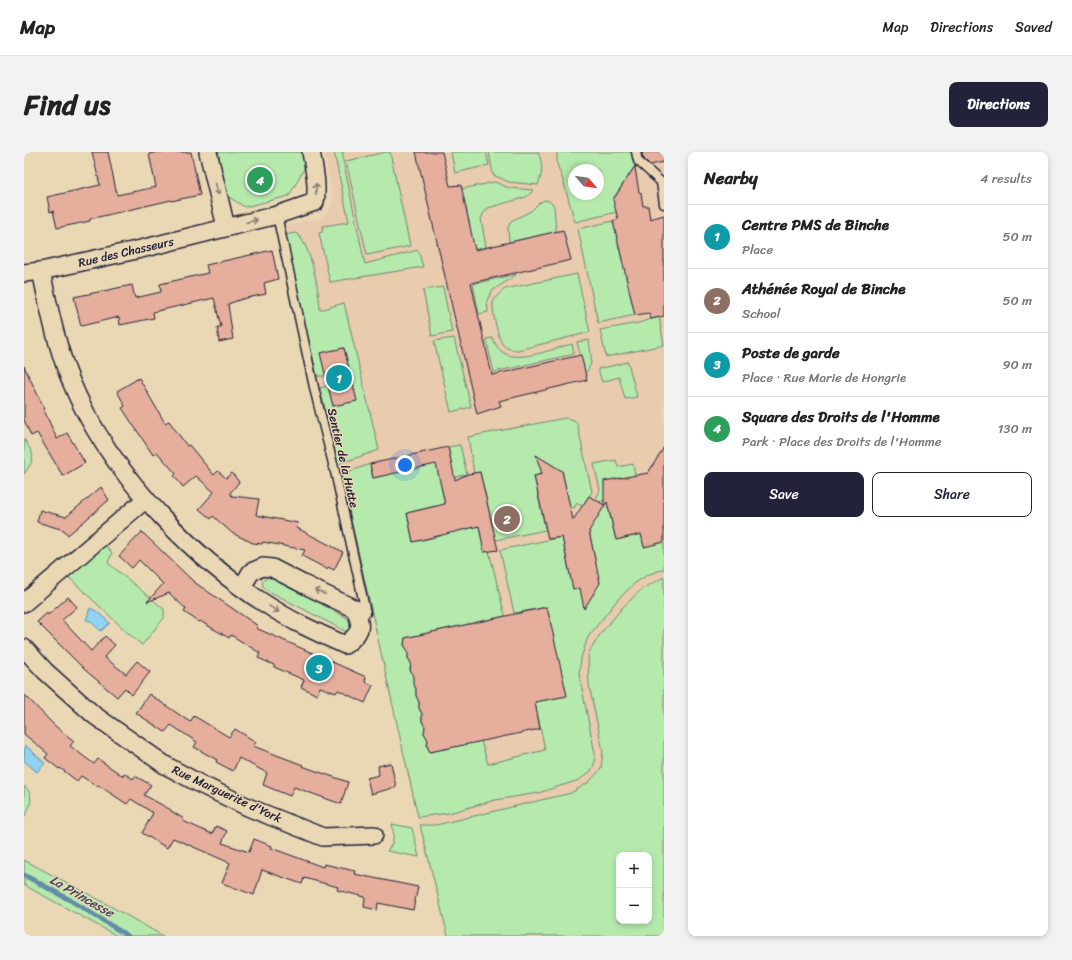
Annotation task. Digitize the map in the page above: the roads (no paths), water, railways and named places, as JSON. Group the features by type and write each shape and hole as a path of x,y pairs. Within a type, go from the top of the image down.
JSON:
{"street":[{"path":"208,152 226,227"},
{"name":"Rue des Chasseurs","path":"24,273 42,271 141,249 277,215 315,202 317,192 311,152"},
{"path":"42,271 56,339 70,380 92,425 117,463 146,499 197,551 242,587 296,622 345,645 355,638 360,630 360,619 355,609 272,568 263,567 251,572 242,587"},
{"path":"24,603 146,499"},
{"name":"Rue Marguerite d'York","path":"24,648 45,670 94,715 165,765 202,785 250,808 323,837 374,835"}],"lane":[{"path":"636,152 638,161 661,182 664,204"},
{"name":"Sentier de la Hutte","path":"277,215 315,392 335,472 366,613"}],"water":[{"path":"90,608 110,623 101,631 90,621 86,620"},
{"path":"25,745 45,763 37,772 24,761"}],"waterway":[{"name":"La Princesse","path":"24,875 70,900 128,936"}],"place":[{"name":"Square des Droits de l'Homme","path":"260,180"},
{"name":"Centre PMS de Binche","path":"339,378"},
{"name":"Athénée Royal de Binche","path":"507,519"},
{"name":"Poste de garde","path":"319,668"}]}
